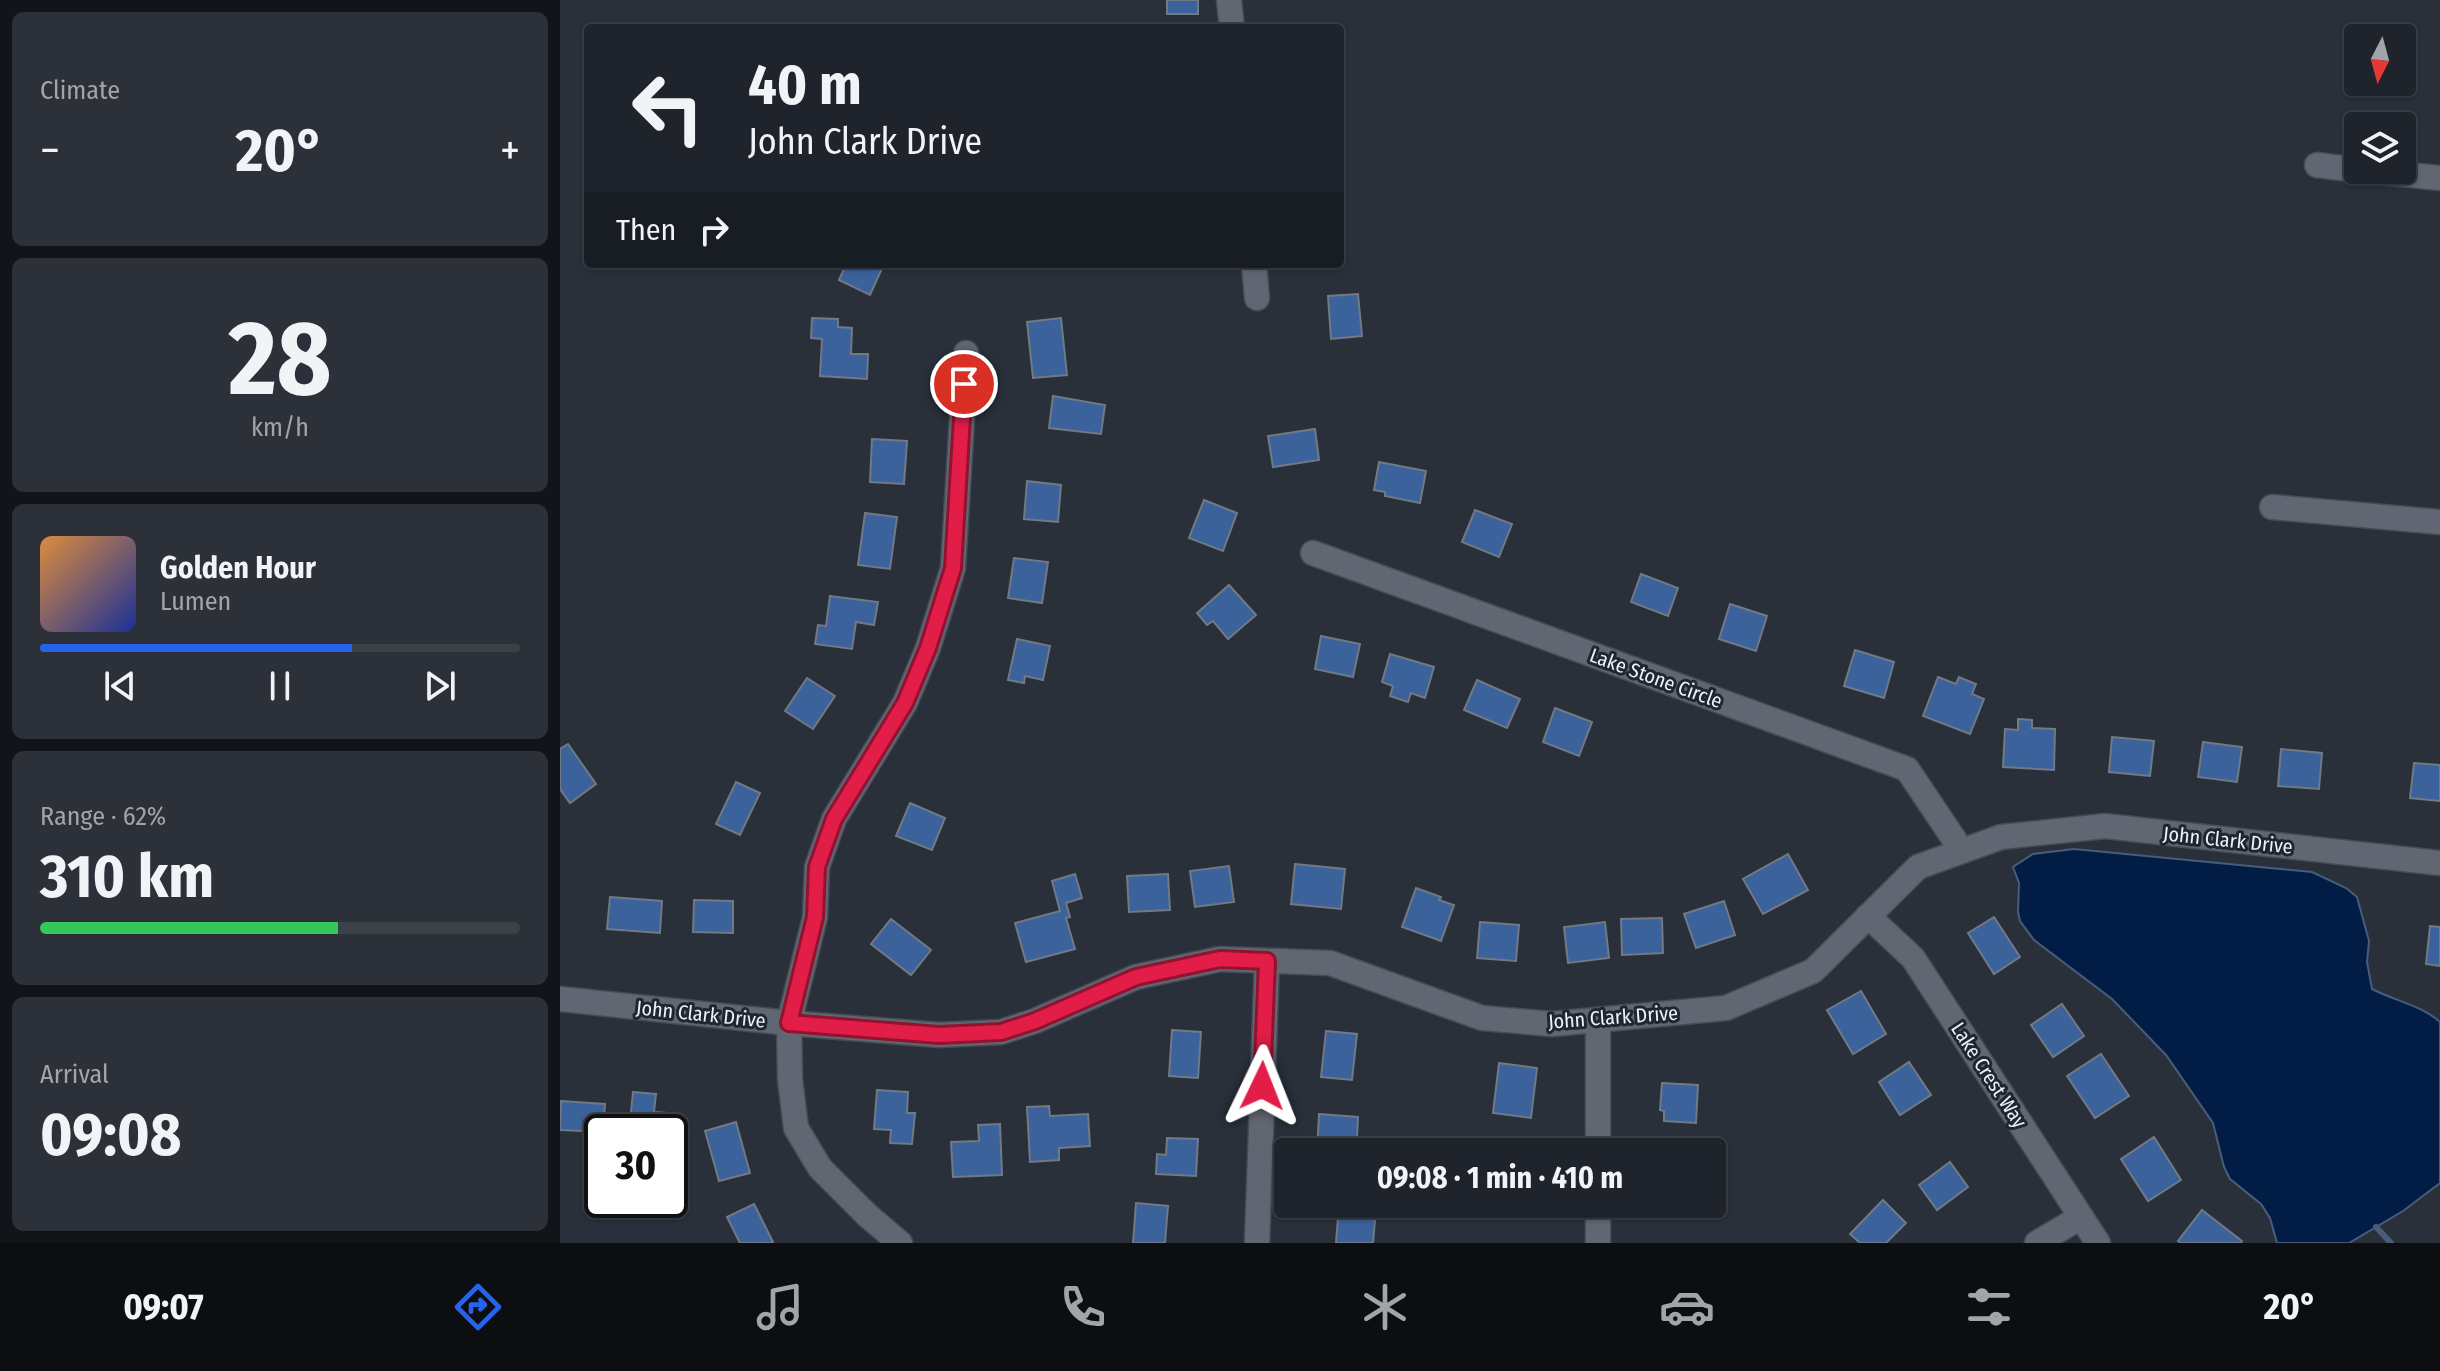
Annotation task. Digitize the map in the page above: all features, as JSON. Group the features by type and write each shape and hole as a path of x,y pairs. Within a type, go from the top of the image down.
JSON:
{"street":[{"path":"1229,0 1232,24"},
{"path":"2317,165 2344,168"},
{"path":"2416,176 2440,178"},
{"path":"1254,268 1257,298"},
{"path":"900,1243 820,1168 796,1128 790,1079 789,1023 815,917 817,867 834,819 905,703 928,648 953,568 966,353"},
{"path":"2272,507 2440,522"},
{"name":"Lake Stone Circle","path":"1313,553 1907,769 1962,851"},
{"name":"John Clark Drive","path":"560,999 939,1035 1001,1032 1035,1021 1136,977 1220,959 1330,963 1482,1018 1552,1024 1726,1008 1813,971 1918,867 2001,837 2105,826 2440,863"},
{"name":"Lake Crest Way","path":"1868,916 1913,958 2098,1243"},
{"path":"1257,1243 1267,961"},
{"path":"1598,1020 1598,1138"},
{"path":"2037,1243 2081,1217"},
{"path":"1598,1218 1598,1243"}],"water":[{"path":"2074,849 2312,872 2346,888 2357,897 2369,941 2367,962 2372,989 2416,1007 2440,1022 2440,1183 2403,1211 2349,1243 2277,1243 2270,1218 2261,1204 2230,1179 2213,1123 2166,1055 2112,999 2034,940 2020,921 2019,883 2013,867 2033,854"}],"building":[{"path":"1167,0 1198,0 1198,14 1167,14"},
{"path":"844,268 882,268 870,295 839,280"},
{"path":"1358,294 1362,336 1331,339 1328,296"},
{"path":"812,318 838,319 838,327 852,328 851,354 868,354 867,379 820,376 822,339 811,338"},
{"path":"1061,318 1067,375 1033,378 1027,322"},
{"path":"1053,396 1105,405 1101,434 1049,428"},
{"path":"1315,429 1319,460 1273,467 1268,436"},
{"path":"872,439 907,441 904,484 870,482"},
{"path":"1379,462 1426,471 1420,503 1385,496 1385,492 1374,490"},
{"path":"1027,481 1061,485 1058,522 1024,519"},
{"path":"1204,500 1237,513 1223,551 1189,538"},
{"path":"1475,510 1512,524 1499,557 1462,542"},
{"path":"865,513 897,517 890,569 858,565"},
{"path":"1014,558 1048,562 1042,603 1008,598"},
{"path":"1641,574 1678,588 1668,616 1631,602"},
{"path":"1229,585 1256,615 1228,639 1213,621 1207,625 1197,613"},
{"path":"830,596 878,602 874,625 856,622 852,649 815,644 818,625 826,626"},
{"path":"1730,604 1767,616 1756,651 1719,639"},
{"path":"1321,636 1360,644 1353,677 1315,669"},
{"path":"1017,639 1050,646 1043,680 1025,676 1024,683 1008,680"},
{"path":"1855,650 1894,662 1884,698 1844,686"},
{"path":"1390,654 1434,667 1425,698 1411,693 1408,702 1390,696 1393,686 1382,682"},
{"path":"1938,677 1956,684 1959,677 1976,684 1972,694 1984,699 1970,734 1923,716"},
{"path":"807,678 835,696 813,729 785,711"},
{"path":"1477,680 1520,699 1507,728 1464,710"},
{"path":"1555,708 1592,722 1579,756 1543,742"},
{"path":"2018,719 2032,720 2032,728 2055,729 2054,770 2003,767 2005,729 2018,730"},
{"path":"2112,737 2154,741 2150,776 2109,772"},
{"path":"2203,742 2242,747 2237,782 2198,777"},
{"path":"568,744 596,784 570,803 560,789 560,749"},
{"path":"2281,749 2322,753 2319,789 2278,786"},
{"path":"2414,763 2440,765 2440,801 2410,798"},
{"path":"736,782 760,793 740,835 716,824"},
{"path":"910,803 945,818 932,850 896,836"},
{"path":"1788,854 1808,890 1763,914 1743,879"},
{"path":"1295,864 1345,869 1341,909 1291,904"},
{"path":"1229,866 1234,902 1195,907 1190,871"},
{"path":"1075,874 1082,898 1066,903 1070,917 1066,918 1075,949 1026,962 1015,923 1060,911 1052,881"},
{"path":"1168,874 1170,910 1129,912 1127,876"},
{"path":"1416,888 1454,905 1441,941 1402,927"},
{"path":"610,897 662,901 660,933 607,929"},
{"path":"694,900 733,901 733,933 693,932"},
{"path":"1724,901 1735,935 1696,948 1684,914"},
{"path":"1994,917 2020,957 1994,974 1968,933"},
{"path":"1662,918 1663,953 1622,955 1621,919"},
{"path":"891,919 931,950 911,975 871,944"},
{"path":"1480,922 1519,925 1516,961 1477,958"},
{"path":"1605,922 1609,958 1568,963 1564,927"},
{"path":"2430,926 2440,927 2440,966 2426,964"},
{"path":"1861,991 1886,1034 1853,1054 1827,1010"},
{"path":"2062,1004 2084,1036 2053,1057 2031,1025"},
{"path":"1172,1030 1201,1032 1198,1078 1169,1076"},
{"path":"1326,1031 1357,1034 1352,1080 1321,1077"},
{"path":"2101,1054 2129,1096 2095,1118 2067,1076"},
{"path":"1909,1062 1931,1095 1900,1115 1879,1082"},
{"path":"1499,1063 1537,1068 1531,1118 1493,1113"},
{"path":"1662,1083 1698,1085 1696,1123 1664,1121 1664,1111 1660,1110"},
{"path":"877,1090 908,1092 907,1113 915,1113 912,1144 890,1143 891,1130 874,1129"},
{"path":"633,1092 656,1094 654,1112 680,1114 631,1114"},
{"path":"561,1101 605,1104 604,1114 584,1114 584,1131 560,1130"},
{"path":"1049,1106 1050,1116 1088,1114 1090,1146 1059,1148 1059,1160 1030,1162 1027,1107"},
{"path":"1319,1114 1358,1117 1357,1138 1318,1138"},
{"path":"736,1122 750,1173 719,1181 705,1131"},
{"path":"1000,1124 1002,1175 953,1177 951,1142 979,1141 978,1125"},
{"path":"2154,1137 2181,1180 2148,1201 2121,1159"},
{"path":"1167,1138 1198,1139 1196,1176 1156,1174 1157,1154 1166,1155"},
{"path":"1950,1162 1968,1187 1937,1210 1919,1185"},
{"path":"1883,1200 1906,1223 1886,1243 1860,1243 1850,1234"},
{"path":"1136,1203 1168,1206 1165,1243 1133,1243"},
{"path":"754,1204 771,1243 740,1243 727,1217"},
{"path":"2202,1210 2242,1241 2241,1243 2178,1241"},
{"path":"1338,1218 1375,1218 1373,1243 1336,1243"}],"waterway":[{"path":"2376,1227 2391,1243"}],"route":[{"path":"964,384 953,568 928,648 905,703 834,819 817,867 815,917 789,1023 939,1035 1001,1032 1035,1021 1136,977 1220,959 1267,961 1262,1086"}]}
